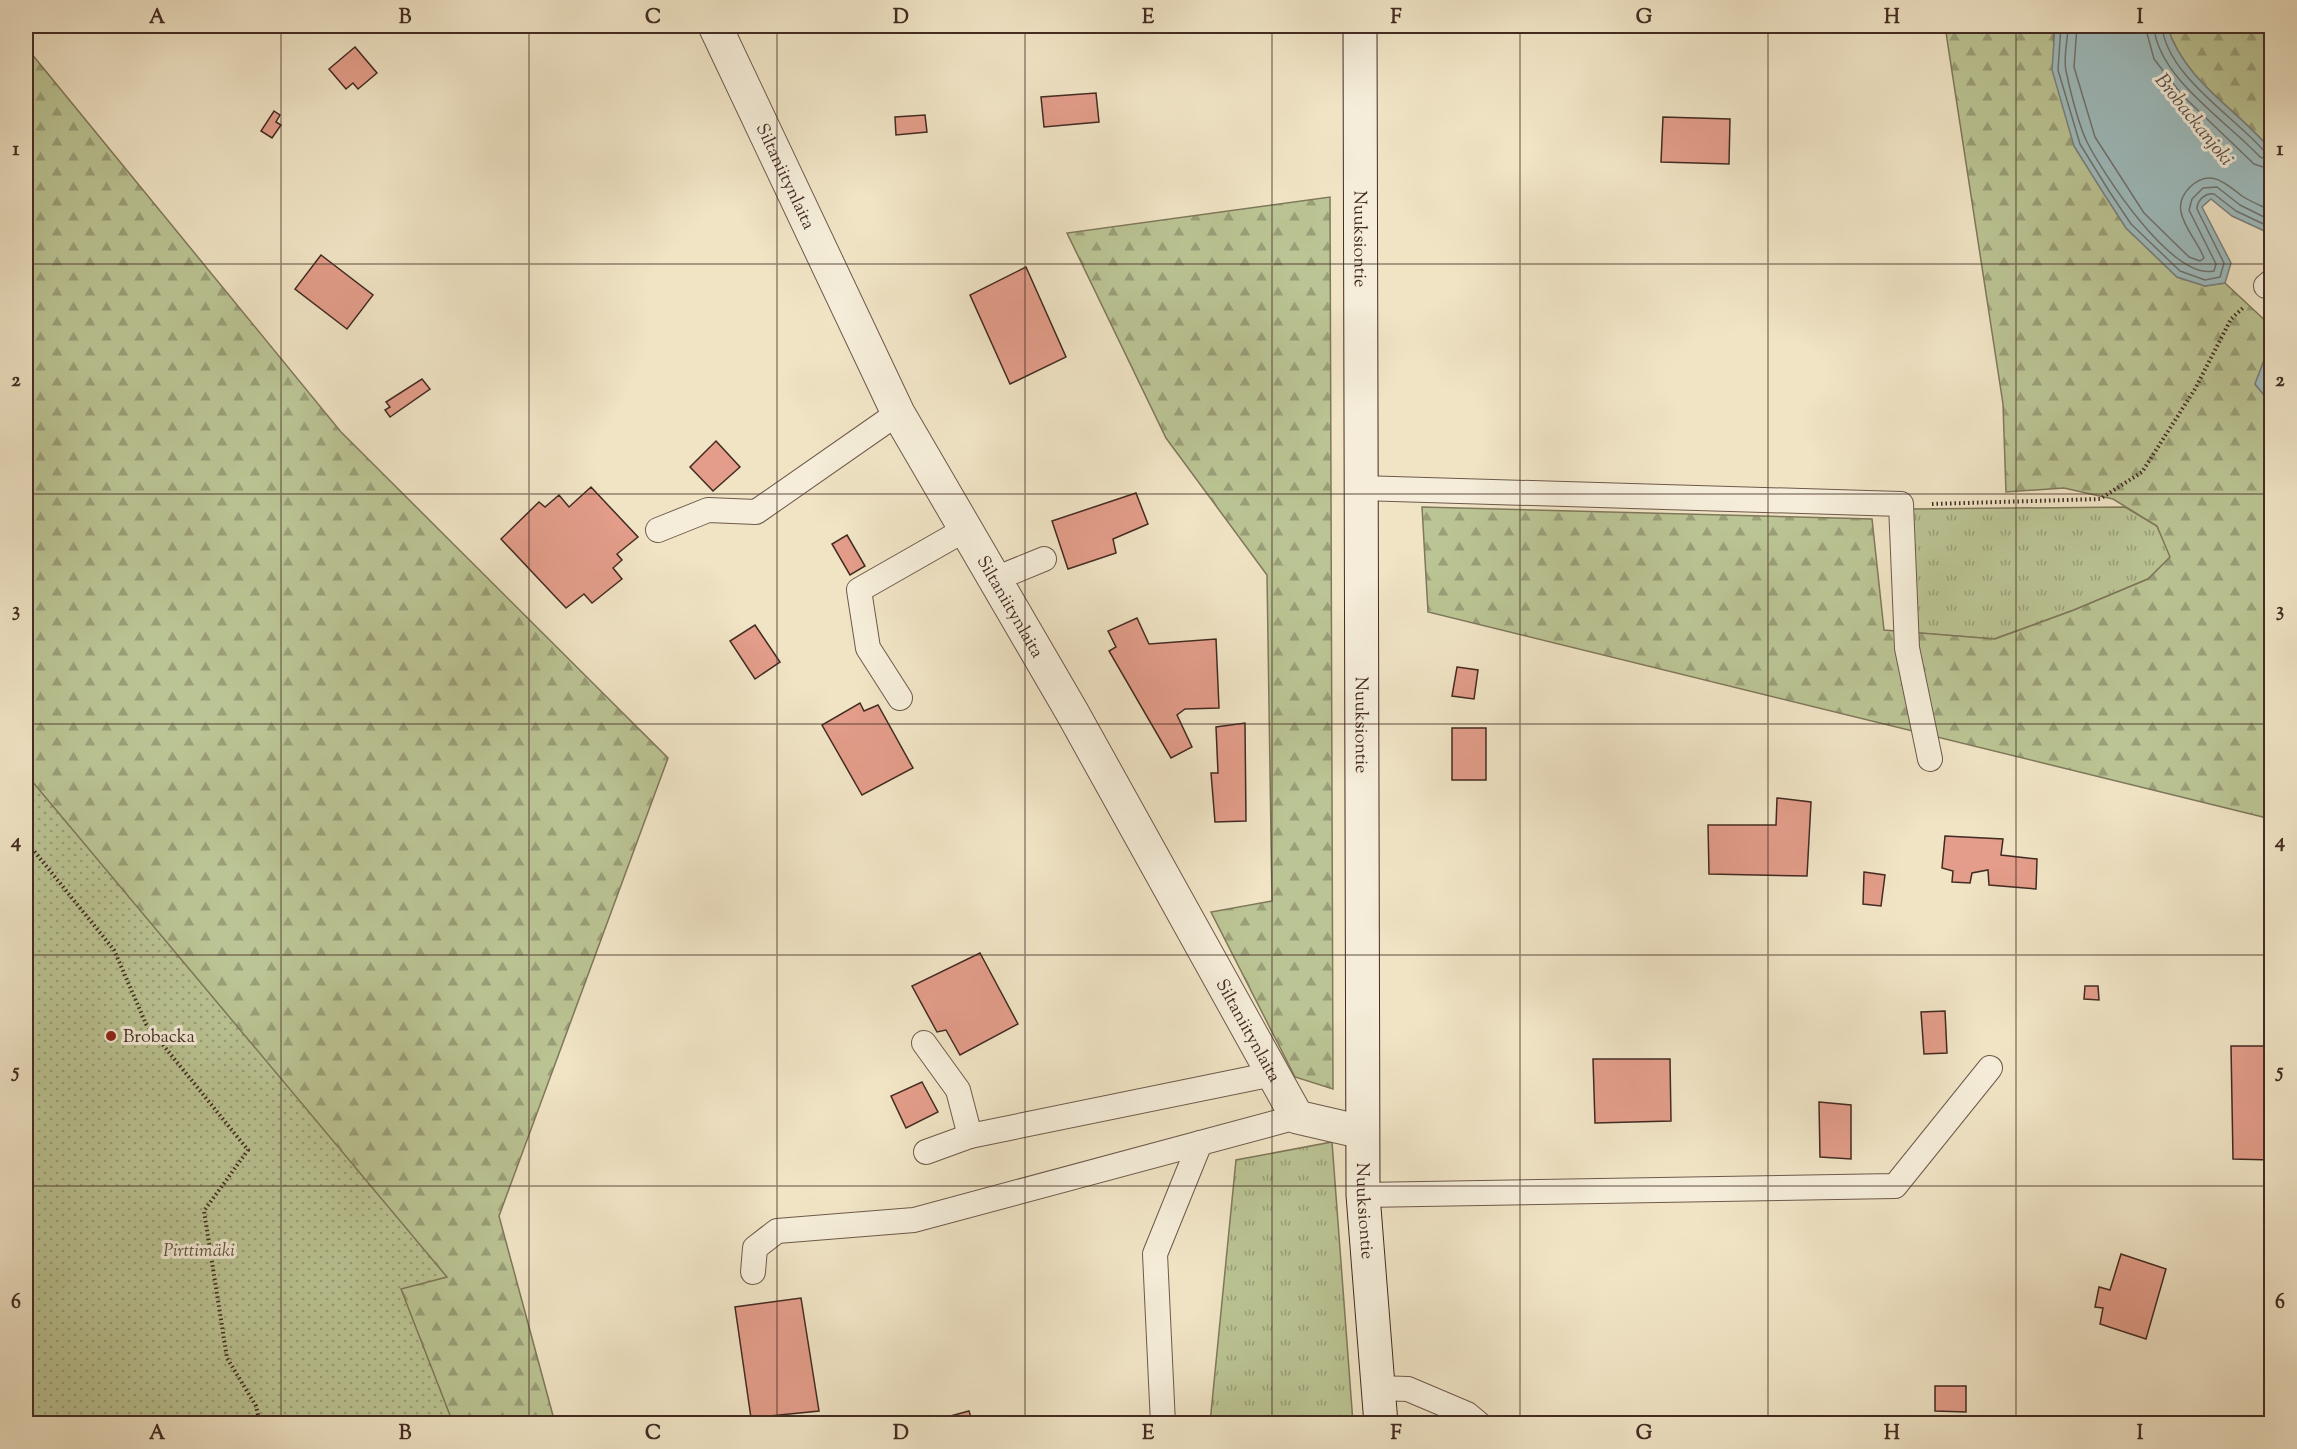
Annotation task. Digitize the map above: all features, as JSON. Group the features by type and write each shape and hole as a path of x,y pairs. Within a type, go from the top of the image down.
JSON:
{"street":[{"name":"Siltaniitynlaita","path":"715,26 898,413 1072,712 1297,1117"},
{"name":"Nuuksiontie","path":"1360,26 1362,1132 1363,1195 1376,1388 1381,1424"},
{"path":"1297,1117 1362,1132"}],"lane":[{"path":"658,531 708,510 756,512 898,413"},
{"path":"1360,488 1901,504 1907,648 1930,759"},
{"path":"900,698 868,648 859,590 966,529"},
{"path":"995,579 1044,559"},
{"path":"924,1043 958,1090 970,1136"},
{"path":"1363,1195 1895,1186 1990,1068"},
{"path":"926,1152 970,1136 1273,1074"},
{"path":"753,1272 755,1248 777,1231 914,1220 1297,1117"},
{"path":"1163,1424 1155,1254 1200,1143"},
{"path":"1376,1388 1408,1389 1467,1414 1479,1424"}],"path":[{"path":"1901,504 2100,499 2142,472 2194,389 2231,320 2269,284"},
{"path":"26,841 114,950 146,1024 248,1150 204,1211 226,1358 256,1406 260,1424"}],"green space":[{"path":"1945,26 2055,26 2053,39 2074,146 2126,228 2177,277 2205,286 2225,283 2271,326 2271,342 2255,384 2272,404 2271,819 1428,612 1422,507 1872,519 1884,630 1995,639 2074,610 2148,579 2170,557 2157,526 2113,499 2064,488 2006,492 2003,404"},
{"path":"2167,26 2271,26 2271,150 2198,79 2175,46"},
{"path":"26,47 341,432 668,758 499,1216 555,1423 26,1423"},
{"path":"1330,197 1333,1089 1295,1077 1211,912 1272,901 1267,575 1166,438 1067,233"},
{"path":"2125,507 2157,526 2171,557 2148,579 2074,610 1994,639 1917,633 1913,509"},
{"name":"Pirttimäki","path":"26,774 447,1277 401,1289 453,1423 26,1423"},
{"path":"1332,1142 1353,1423 1210,1423 1236,1160"}],"water":[{"name":"Brobackanjoki","path":"2055,26 2167,26 2175,46 2198,79 2271,150 2271,234 2232,216 2211,199 2202,207 2231,263 2225,283 2205,286 2177,277 2126,228 2074,146 2052,70"},
{"path":"2271,342 2272,404 2255,384"}],"building":[{"path":"355,47 377,73 358,89 353,83 346,89 329,69"},
{"path":"1096,93 1099,122 1044,127 1041,97"},
{"path":"274,111 280,115 276,122 281,125 272,138 261,131"},
{"path":"925,115 927,132 896,135 895,117"},
{"path":"1663,117 1730,119 1729,164 1661,162"},
{"path":"321,255 373,295 347,329 295,289"},
{"path":"1026,267 1066,357 1010,384 970,295"},
{"path":"422,379 430,389 390,417 385,410 390,407 386,402"},
{"path":"716,441 740,467 713,491 690,467"},
{"path":"591,487 638,537 617,554 622,560 613,568 622,579 592,603 584,594 566,608 501,539 539,502 545,507 559,495 569,507"},
{"path":"1136,493 1148,524 1113,539 1116,553 1068,569 1052,521"},
{"path":"847,535 865,566 850,575 832,544"},
{"path":"1137,618 1149,644 1216,639 1219,708 1185,709 1177,715 1192,747 1171,758 1109,651 1116,647 1108,631"},
{"path":"755,625 780,662 755,679 730,641"},
{"path":"1457,667 1478,670 1474,699 1452,696"},
{"path":"860,703 864,711 878,705 913,768 862,795 822,725"},
{"path":"1245,723 1246,821 1215,822 1211,773 1218,773 1216,727"},
{"path":"1452,728 1486,728 1486,780 1452,780"},
{"path":"1777,798 1811,802 1807,876 1709,874 1708,825 1776,825"},
{"path":"1945,836 2003,839 2001,855 2037,859 2036,889 1989,885 1988,870 1972,873 1970,883 1952,882 1953,871 1942,868"},
{"path":"1864,872 1885,875 1881,906 1863,904"},
{"path":"980,953 1018,1024 960,1055 946,1030 937,1032 912,986"},
{"path":"2085,986 2098,986 2099,1000 2084,999"},
{"path":"1945,1011 1947,1053 1924,1054 1921,1012"},
{"path":"2231,1046 2272,1046 2272,1160 2233,1159"},
{"path":"1593,1059 1670,1059 1671,1121 1595,1123"},
{"path":"922,1082 938,1112 906,1128 891,1096"},
{"path":"1819,1102 1851,1105 1851,1159 1820,1157"},
{"path":"2121,1254 2166,1269 2146,1339 2100,1324 2103,1308 2095,1307 2099,1287 2110,1290"},
{"path":"801,1298 819,1411 751,1418 735,1307"},
{"path":"1935,1386 1966,1386 1966,1412 1935,1411"},
{"path":"969,1411 973,1424 921,1424"}],"place":[{"name":"Brobacka","path":"111,1036"}]}
